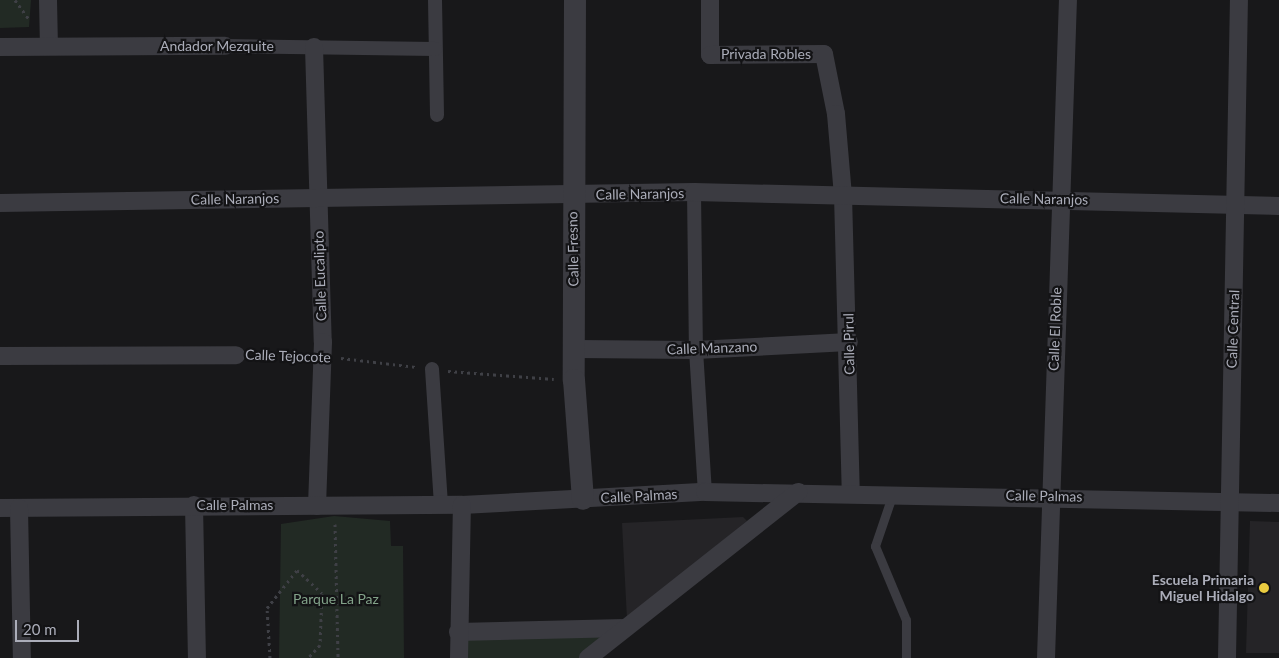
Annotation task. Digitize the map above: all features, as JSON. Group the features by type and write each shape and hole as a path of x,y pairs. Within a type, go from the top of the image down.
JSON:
{"street":[{"path":"48,0 49,46"},
{"path":"435,0 437,115"},
{"name":"Calle Fresno","path":"575,0 572,195 574,380 582,499"},
{"name":"Privada Robles","path":"710,0 710,55 824,54 836,114 843,195"},
{"name":"Calle El Roble","path":"1046,658 1048,496 1068,0"},
{"name":"Calle Central","path":"1227,658 1228,502 1238,205 1239,0"},
{"name":"Andador Mezquite","path":"0,47 314,46 435,49"},
{"name":"Calle Eucalipto","path":"314,46 322,357 317,506"},
{"path":"694,192 696,350 705,492"},
{"name":"Calle Naranjos","path":"0,203 694,192 1060,199 1279,206"},
{"name":"Calle Pirul","path":"843,195 850,342 850,492"},
{"name":"Calle Manzano","path":"575,349 696,350 850,342"},
{"name":"Calle Tejocote","path":"0,356 236,355"},
{"path":"432,369 441,504"},
{"name":"Calle Palmas","path":"0,508 194,505 462,505 705,492 850,492 892,496 1048,496 1279,503"},
{"path":"588,658 798,492"},
{"path":"194,505 197,658"},
{"path":"459,658 458,632 462,505"},
{"path":"18,508 22,658"},
{"path":"458,632 625,628"}],"lane":[{"path":"892,496 875,546 906,620 906,658"}],"path":[{"name":"Calle Tejocote","path":"236,355 322,357 432,369 574,380"},
{"path":"335,506 338,658"},
{"path":"270,658 267,608 297,570 322,593 320,645 308,658"}],"shaded area":[{"path":"743,517 747,521 627,619 622,523"},
{"name":"Escuela Primaria Miguel Hidalgo","path":"1250,521 1279,522 1279,653 1246,653"}],"green space":[{"path":"0,0 31,0 29,27 0,28"},
{"name":"Parque La Paz","path":"334,516 390,521 391,546 403,546 404,658 279,658 281,524"},
{"path":"625,628 586,658 460,658 458,632"}],"place":[{"name":"Escuela Primaria Miguel Hidalgo","path":"1264,588"}]}
